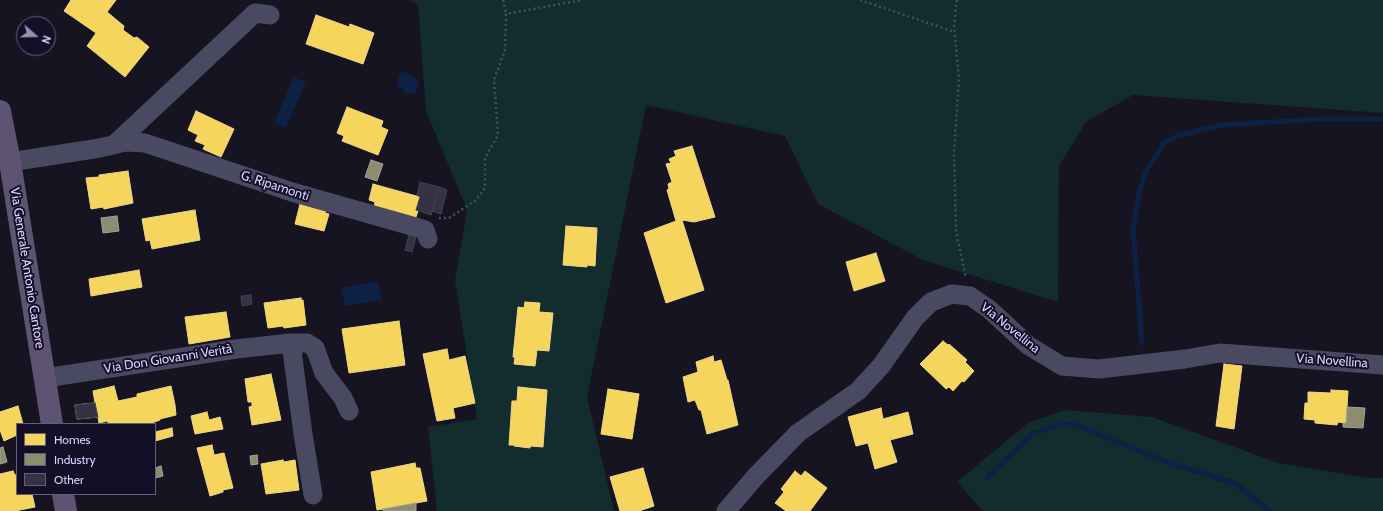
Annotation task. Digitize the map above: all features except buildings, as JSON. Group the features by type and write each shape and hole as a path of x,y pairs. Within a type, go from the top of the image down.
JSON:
{"main road":[{"name":"Via Generale Antonio Cantore","path":"0,112 10,162 52,423"},
{"path":"63,495 66,511"}],"street":[{"path":"116,144 255,13 270,15"},
{"name":"G. Ripamonti","path":"10,162 100,148 125,142 145,143 292,192 425,230 428,239"},
{"name":"Via Novellina","path":"726,511 756,476 798,433 858,390 881,366 915,318 931,302 952,294 970,296 989,309 1029,346 1062,366 1099,369 1185,359 1220,353 1383,364"},
{"path":"291,343 303,434 314,495"},
{"name":"Via Don Giovanni Verità","path":"45,378 236,349 291,343 307,343 315,348 324,373 343,398 349,411"}],"path":[{"path":"439,218 448,218 476,201 485,188 485,158 498,135 494,80 506,50 506,14 503,0"},
{"path":"506,14 582,0"},
{"path":"860,0 955,32"},
{"path":"957,0 954,25 959,79 954,151 956,231 970,296"}],"green space":[{"path":"410,0 1383,0 1383,113 1133,95 1086,122 1059,166 1058,302 923,260 818,204 785,136 646,105 587,397 614,511 437,511 428,427 477,419 455,280 467,210 426,111 418,5"},
{"path":"1065,410 1152,417 1278,463 1368,478 1383,478 1383,511 983,511 957,482 1028,423"}],"water":[{"path":"404,72 409,73 419,82 419,86 415,93 407,94 404,92 403,88 396,84 400,74"},
{"path":"294,77 306,82 286,128 274,123"},
{"path":"378,281 382,300 345,306 341,288"}],"waterway":[{"path":"1142,343 1133,228 1140,189 1147,169 1164,143 1177,136 1223,125 1320,119 1383,119"},
{"path":"987,478 1032,434 1062,423 1079,426 1169,463 1234,483 1270,511"}]}
